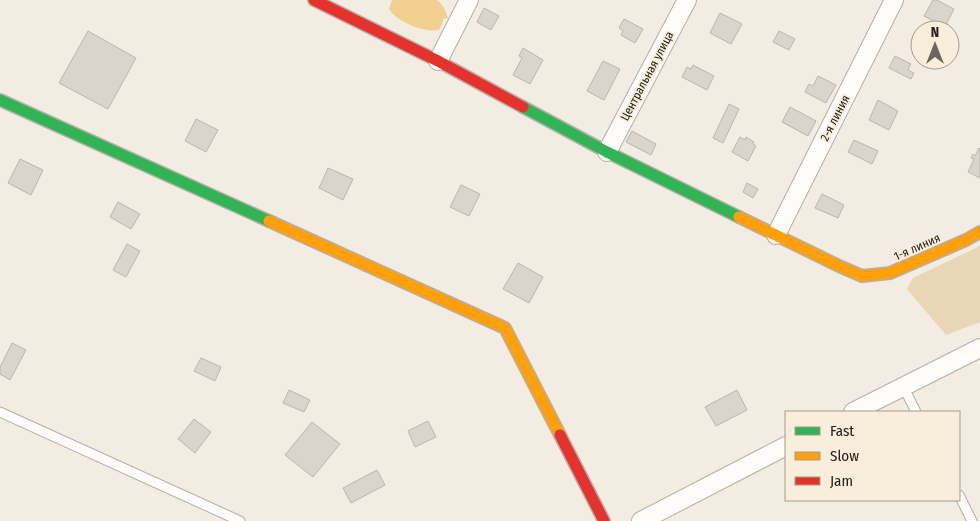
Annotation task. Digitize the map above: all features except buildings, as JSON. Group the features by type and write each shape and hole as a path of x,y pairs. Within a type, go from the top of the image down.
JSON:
{"street":[{"path":"314,0 438,62 607,152 776,235"},
{"path":"438,62 469,0"},
{"name":"Центральная улица","path":"607,152 687,0"},
{"name":"2-я линия","path":"776,235 894,0"},
{"path":"0,100 505,328 604,521"},
{"name":"1-я линия","path":"776,235 862,276 890,273 980,232"},
{"path":"855,411 980,348"},
{"path":"641,521 785,447"}],"lane":[{"path":"903,386 916,411"},
{"path":"0,412 240,521"},
{"path":"960,496 972,521"}],"shaded area":[{"path":"392,0 437,0 444,8 448,18 443,19 439,30 426,30 411,26 398,18 389,9"},
{"path":"980,246 980,322 946,335 907,289 913,278"}],"traffic: fast":[{"path":"0,100 269,221"},
{"path":"523,107 607,152 739,217"}],"traffic: slow":[{"path":"739,217 862,276 890,273 980,232"},
{"path":"269,221 505,328 560,435"}],"traffic: jam":[{"path":"314,0 438,61 523,107"},
{"path":"560,435 604,521"}]}
